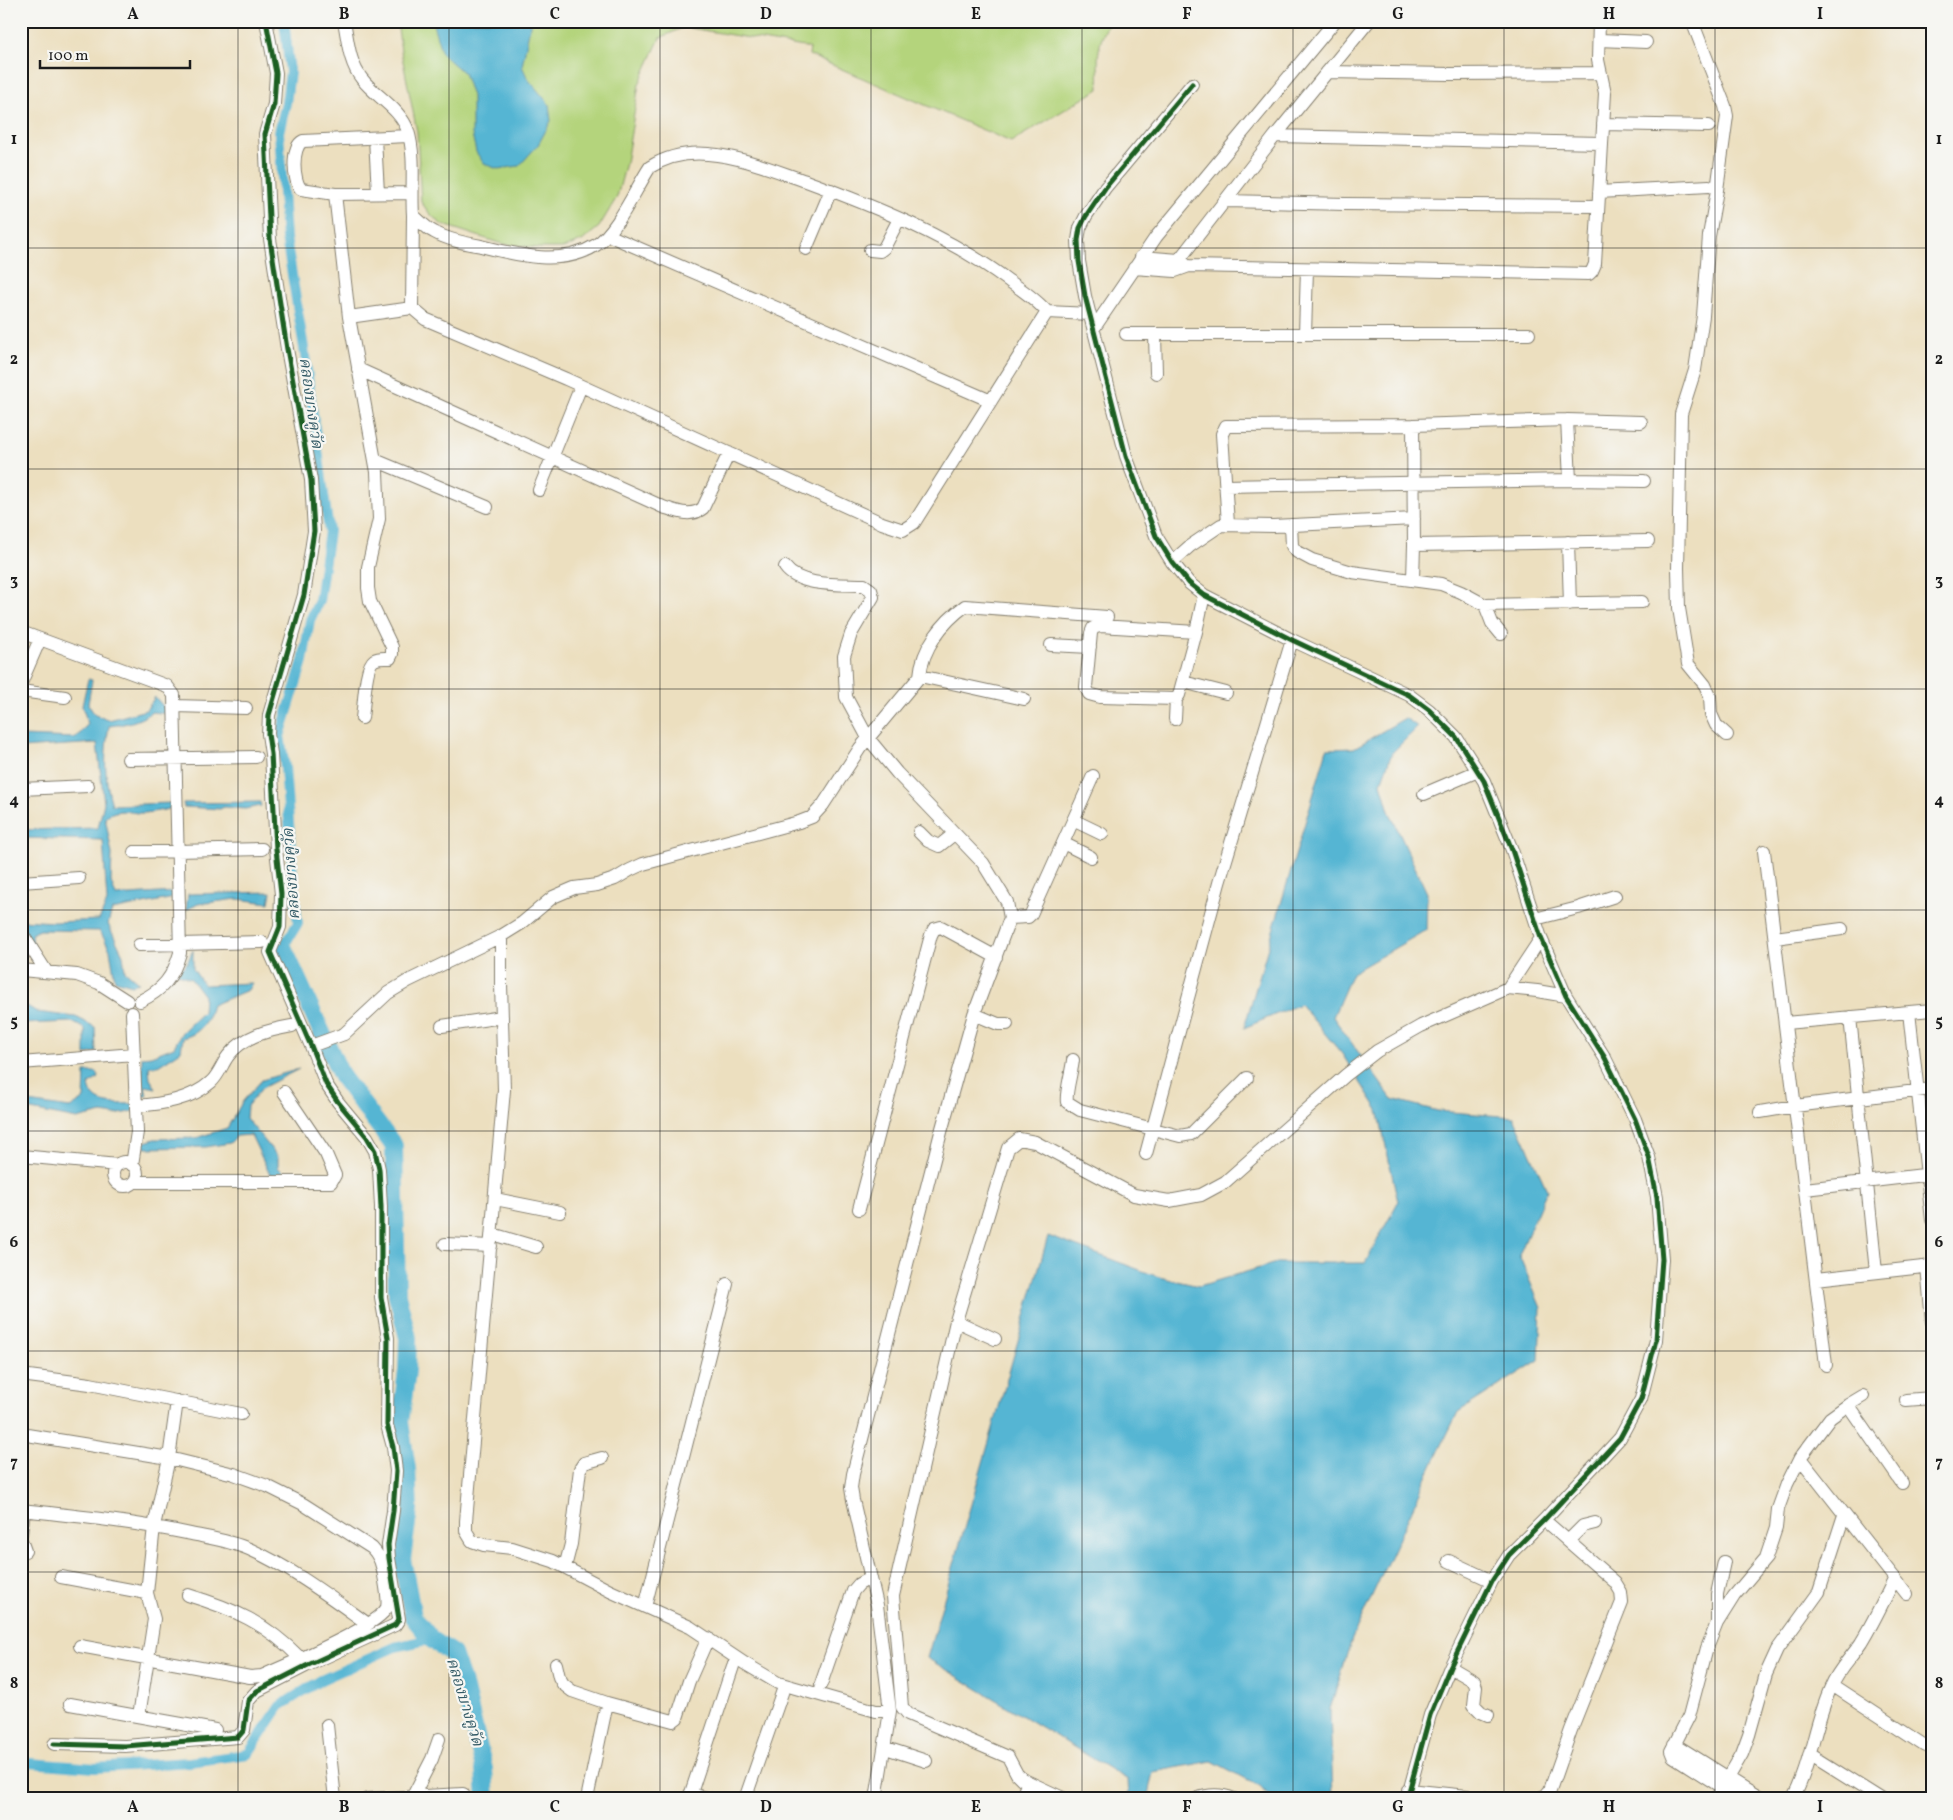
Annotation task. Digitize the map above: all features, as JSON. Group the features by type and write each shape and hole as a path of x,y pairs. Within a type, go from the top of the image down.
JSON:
{"street":[{"path":"54,1744 125,1746 238,1737 244,1730 248,1701 257,1691 395,1625 399,1619 388,1545 396,1471 393,1447 387,1426 388,1338 381,1297 379,1169 375,1151 367,1137 338,1102 326,1084 314,1045 270,952 280,928 281,894 268,734 269,715 304,595 314,531 311,480 287,349 270,239 265,134 274,104 276,73 266,21"},
{"path":"344,21 352,63 362,80 398,114 407,130 411,155 413,215 412,308"},
{"path":"1094,328 1141,257 1335,21"},
{"path":"1181,266 1275,136 1369,21"},
{"path":"1134,268 1181,266 1589,274 1595,264 1605,87 1598,60 1599,21"},
{"path":"1692,21 1725,106 1727,116 1718,190 1709,236 1703,316 1692,380 1681,414 1679,608 1688,664 1705,685 1710,696 1711,714 1716,724 1727,735"},
{"path":"1600,40 1646,42"},
{"path":"1327,72 1601,74"},
{"path":"1192,84 1105,188 1086,216 1080,228 1078,240 1079,261 1090,314 1126,456 1156,536 1172,562 1189,583 1204,595 1292,640 1409,695 1429,710 1456,738 1484,781 1512,850 1541,938 1566,996 1605,1058 1636,1119 1649,1157 1657,1197 1662,1259 1656,1340 1641,1399 1620,1438 1509,1555 1492,1581 1450,1667 1430,1715 1408,1794 1497,1799"},
{"path":"1603,124 1708,126"},
{"path":"408,136 302,141 296,146 296,182 297,186 301,189 335,194 412,193"},
{"path":"1275,136 1602,143"},
{"path":"375,138 378,194"},
{"path":"413,215 433,232 452,240 524,256 563,256 596,245 608,234 650,167 661,160 680,154 706,154 741,158 831,190 935,236 992,268 1038,302 1047,312 1090,314"},
{"path":"1598,192 1709,186"},
{"path":"806,249 831,190"},
{"path":"335,194 349,317 375,460 379,505 379,519 368,566 368,588 370,601 392,647 390,658 374,660 368,668 362,718"},
{"path":"1227,201 1597,206"},
{"path":"870,250 880,251 884,248 899,219"},
{"path":"608,234 991,401"},
{"path":"1141,257 1181,266"},
{"path":"1305,334 1307,269"},
{"path":"349,317 412,308 425,319 581,386 882,523 903,530 914,523 1047,312"},
{"path":"1126,334 1428,332 1529,334"},
{"path":"1156,334 1156,373"},
{"path":"358,369 663,507 688,514 698,512 703,508 729,453"},
{"path":"538,490 581,386"},
{"path":"1224,525 1225,486 1222,434 1226,426 1413,425 1568,420 1641,422"},
{"path":"1568,420 1570,480"},
{"path":"1413,425 1413,579"},
{"path":"375,460 487,507"},
{"path":"1225,486 1570,480 1644,481"},
{"path":"1172,562 1200,538 1224,525 1291,525 1414,520"},
{"path":"1291,525 1292,546 1297,552 1312,560 1352,572 1441,584 1485,605 1642,602"},
{"path":"1414,545 1648,541"},
{"path":"1568,542 1570,604"},
{"path":"785,568 789,574 806,581 864,585 871,590 873,597 851,634 844,656 846,697 866,736 897,773 983,863 1007,902 1010,918 974,1014 941,1132 853,1474 851,1488 877,1606 890,1711 886,1748 876,1799"},
{"path":"1175,719 1176,698 1179,695 1183,682 1204,595"},
{"path":"1485,605 1492,623 1501,634"},
{"path":"314,1045 344,1034 388,993 502,936 522,923 553,897 574,888 597,885 615,879 643,864 812,817 823,805 866,736 920,676 921,667 932,640 948,621 965,606 1107,617"},
{"path":"1176,698 1089,694 1086,687 1091,633 1096,626 1196,632"},
{"path":"21,632 167,686 174,695 180,953 176,967 164,985 159,991 140,1001"},
{"path":"21,683 40,639"},
{"path":"1146,1154 1219,883 1292,640"},
{"path":"1051,644 1090,647"},
{"path":"920,676 1024,699"},
{"path":"1183,682 1226,693"},
{"path":"21,691 65,697"},
{"path":"174,706 246,708"},
{"path":"128,759 256,757"},
{"path":"1424,794 1478,771"},
{"path":"1010,918 1028,917 1031,914 1093,776"},
{"path":"21,788 88,786"},
{"path":"1073,820 1102,834"},
{"path":"919,832 928,841 939,846 954,834"},
{"path":"1063,843 1091,857"},
{"path":"134,852 262,849"},
{"path":"1764,851 1826,1365"},
{"path":"21,882 79,878"},
{"path":"1535,918 1578,908 1615,896"},
{"path":"859,1209 934,929 941,927 996,957"},
{"path":"1775,938 1842,929"},
{"path":"21,932 46,971"},
{"path":"502,936 504,1090 466,1531 468,1537 484,1545 512,1548 533,1554 565,1567 690,1627 778,1683 876,1711 890,1711"},
{"path":"1508,988 1541,938"},
{"path":"139,945 262,942"},
{"path":"21,970 78,975 99,983 127,1001"},
{"path":"1065,1799 1028,1782 1017,1774 1008,1756 908,1714 902,1707 893,1596 956,1321 1008,1148 1019,1139 1035,1142 1134,1195 1169,1201 1201,1196 1225,1182 1346,1075 1377,1051 1421,1026 1508,988 1566,996"},
{"path":"127,1001 135,998 140,1001"},
{"path":"118,1165 114,1175 117,1182 128,1186 134,1182 137,1175 132,1165 143,1105 134,1054 132,1013 127,1009 127,1001"},
{"path":"132,1013 139,1011 141,1008 140,1001"},
{"path":"1785,1023 1932,1010"},
{"path":"1909,1012 1929,1174 1932,1220"},
{"path":"974,1014 998,1024 1008,1024"},
{"path":"442,1026 502,1017"},
{"path":"1850,1017 1876,1272"},
{"path":"143,1105 184,1098 198,1092 212,1081 228,1056 241,1043 273,1030 292,1026"},
{"path":"21,1063 134,1054"},
{"path":"1073,1060 1071,1079 1066,1097 1067,1102 1080,1110 1180,1136 1191,1134 1247,1078"},
{"path":"1760,1112 1932,1088"},
{"path":"134,1182 331,1182 336,1175 326,1154 284,1092"},
{"path":"21,1156 132,1165"},
{"path":"1805,1189 1929,1174"},
{"path":"495,1199 560,1212"},
{"path":"445,1244 492,1240 536,1247"},
{"path":"1816,1279 1929,1266 1932,1322"},
{"path":"646,1607 727,1284"},
{"path":"956,1321 994,1340"},
{"path":"21,1375 90,1384 241,1414"},
{"path":"1762,1799 1673,1756 1673,1748 1689,1716 1707,1648 1716,1623 1734,1596 1766,1558 1776,1528 1778,1509 1787,1484 1800,1458 1830,1418 1863,1396"},
{"path":"1906,1400 1932,1398"},
{"path":"139,1716 154,1619 147,1593 154,1526 169,1458 177,1401"},
{"path":"1848,1405 1902,1483"},
{"path":"21,1434 169,1458 234,1474 267,1486 304,1504 372,1548 380,1559 388,1600 387,1607 383,1613 368,1624 262,1676 250,1677 149,1657 80,1646"},
{"path":"565,1567 572,1536 580,1469 584,1463 602,1458"},
{"path":"1800,1458 1907,1594"},
{"path":"21,1535 23,1510 154,1526 226,1541 249,1549 313,1585 368,1624"},
{"path":"1716,1799 1742,1754 1766,1674 1777,1650 1819,1592 1844,1515"},
{"path":"1538,1799 1546,1795 1550,1790 1622,1602 1621,1592 1615,1582 1544,1520"},
{"path":"1568,1541 1583,1526 1595,1523"},
{"path":"1449,1561 1492,1581"},
{"path":"1716,1623 1717,1594 1724,1562"},
{"path":"61,1577 147,1593"},
{"path":"821,1684 853,1591 859,1584 870,1578"},
{"path":"1793,1799 1808,1767 1823,1705 1832,1685 1840,1668 1860,1645 1869,1630 1895,1578"},
{"path":"188,1595 233,1611 270,1630 300,1658"},
{"path":"556,1664 563,1684 572,1691 607,1703 673,1721 676,1718 689,1681 708,1638"},
{"path":"712,1799 689,1796 733,1666"},
{"path":"1450,1667 1474,1681 1476,1687 1474,1705 1481,1712 1488,1715"},
{"path":"1832,1685 1925,1746"},
{"path":"746,1799 783,1690"},
{"path":"587,1799 607,1703"},
{"path":"70,1704 216,1730"},
{"path":"327,1725 335,1799"},
{"path":"413,1796 432,1760 439,1739"},
{"path":"886,1748 926,1761"},
{"path":"1811,1755 1881,1799"},
{"path":"1021,1799 1028,1782"},
{"path":"1726,1783 1740,1799"},
{"path":"367,1799 463,1794"},
{"path":"1196,1799 1207,1795 1225,1796 1234,1799"}],"green space":[{"path":"397,21 1110,21 1105,30 1098,54 1099,89 1011,142 809,55 810,48 684,27 660,38 639,84 626,163 617,197 599,227 582,241 563,248 538,248 502,244 441,224 421,202 417,132"}],"water":[{"path":"432,21 531,21 522,66 528,79 549,104 551,121 538,145 519,166 498,169 484,164 476,152 472,134 472,96 464,73 442,54"},
{"path":"88,679 92,680 88,704 95,715 109,720 146,710 155,697 170,714 152,712 132,722 109,726 107,736 106,776 112,805 171,803 174,808 145,813 120,811 105,817 112,854 111,882 116,896 173,892 174,898 112,910 108,924 123,955 125,971 139,983 132,985 115,980 110,950 100,931 40,930 31,934 35,952 21,927 21,920 55,922 99,920 107,902 103,840 21,838 21,830 98,828 104,803 97,743 21,748 21,736 76,738 88,724 82,706"},
{"path":"1405,718 1418,727 1392,753 1381,783 1389,811 1427,893 1426,930 1352,973 1333,1017 1392,1099 1438,1111 1514,1117 1547,1190 1519,1255 1541,1308 1539,1360 1458,1412 1438,1453 1352,1639 1330,1709 1333,1799 1272,1799 1260,1786 1212,1761 1153,1772 1147,1799 1129,1799 1128,1780 927,1658 1048,1236 1159,1277 1199,1286 1276,1263 1365,1263 1398,1202 1378,1110 1342,1054 1300,1004 1244,1028 1327,749 1354,748"},
{"path":"260,802 261,806 245,809 184,807 183,803"},
{"path":"271,892 269,903 237,899 198,904 186,910 188,894"},
{"path":"193,950 193,969 204,985 252,983 248,990 212,1005 208,1017 199,1030 183,1038 181,1051 158,1066 149,1066 150,1079 156,1088 145,1086 147,1096 141,1096 142,1057 151,1056 174,1047 182,1032 203,1012 204,996 191,979 177,973 187,963"},
{"path":"21,1000 22,1003 37,1012 76,1017 95,1027 96,1052 85,1055 85,1029 72,1022 21,1024"},
{"path":"299,1069 262,1088 247,1106 246,1118 278,1157 278,1168 284,1172 284,1178 271,1177 251,1135 237,1136 230,1143 206,1147 145,1148 142,1143 154,1139 196,1138 227,1128 243,1101 262,1080"},
{"path":"85,1072 97,1072 99,1078 89,1084 91,1092 100,1101 112,1104 134,1104 134,1111 115,1115 102,1113 77,1119 21,1108 21,1101 70,1108 84,1099"}],"waterway":[{"name":"คลองบางคูวัด","path":"283,947 298,923 285,767 280,736 303,661 310,620 319,601 329,531 304,348 286,238 279,132 286,103 290,72 284,21"},
{"name":"คลองบางคูวัด","path":"283,947 342,1077 394,1146 397,1295 408,1338 407,1371 400,1422 407,1469 409,1509 402,1559 413,1617 431,1639 453,1654 465,1689 484,1769 486,1799"},
{"path":"21,1766 29,1763 95,1768 190,1762 248,1754 280,1706 321,1680 395,1647 431,1639"}],"cycle path":[{"path":"54,1744 125,1746 238,1737 244,1730 248,1701 257,1691 395,1625 399,1619 388,1545 396,1471 393,1447 387,1425 388,1338 381,1297 379,1169 375,1151 367,1137 338,1102 326,1084 270,952 280,927 281,894 268,734 269,715 304,595 314,531 311,480 287,349 270,239 265,134 274,104 276,73 266,21"},
{"path":"1192,84 1105,188 1086,216 1080,228 1078,240 1079,261 1085,296 1126,456 1156,536 1172,562 1189,583 1204,595 1292,640 1409,695 1429,710 1456,737 1484,781 1512,850 1541,938 1566,996 1605,1058 1635,1119 1649,1157 1657,1197 1662,1259 1656,1340 1641,1399 1620,1438 1509,1555 1492,1581 1450,1667 1430,1715 1407,1799"}]}
